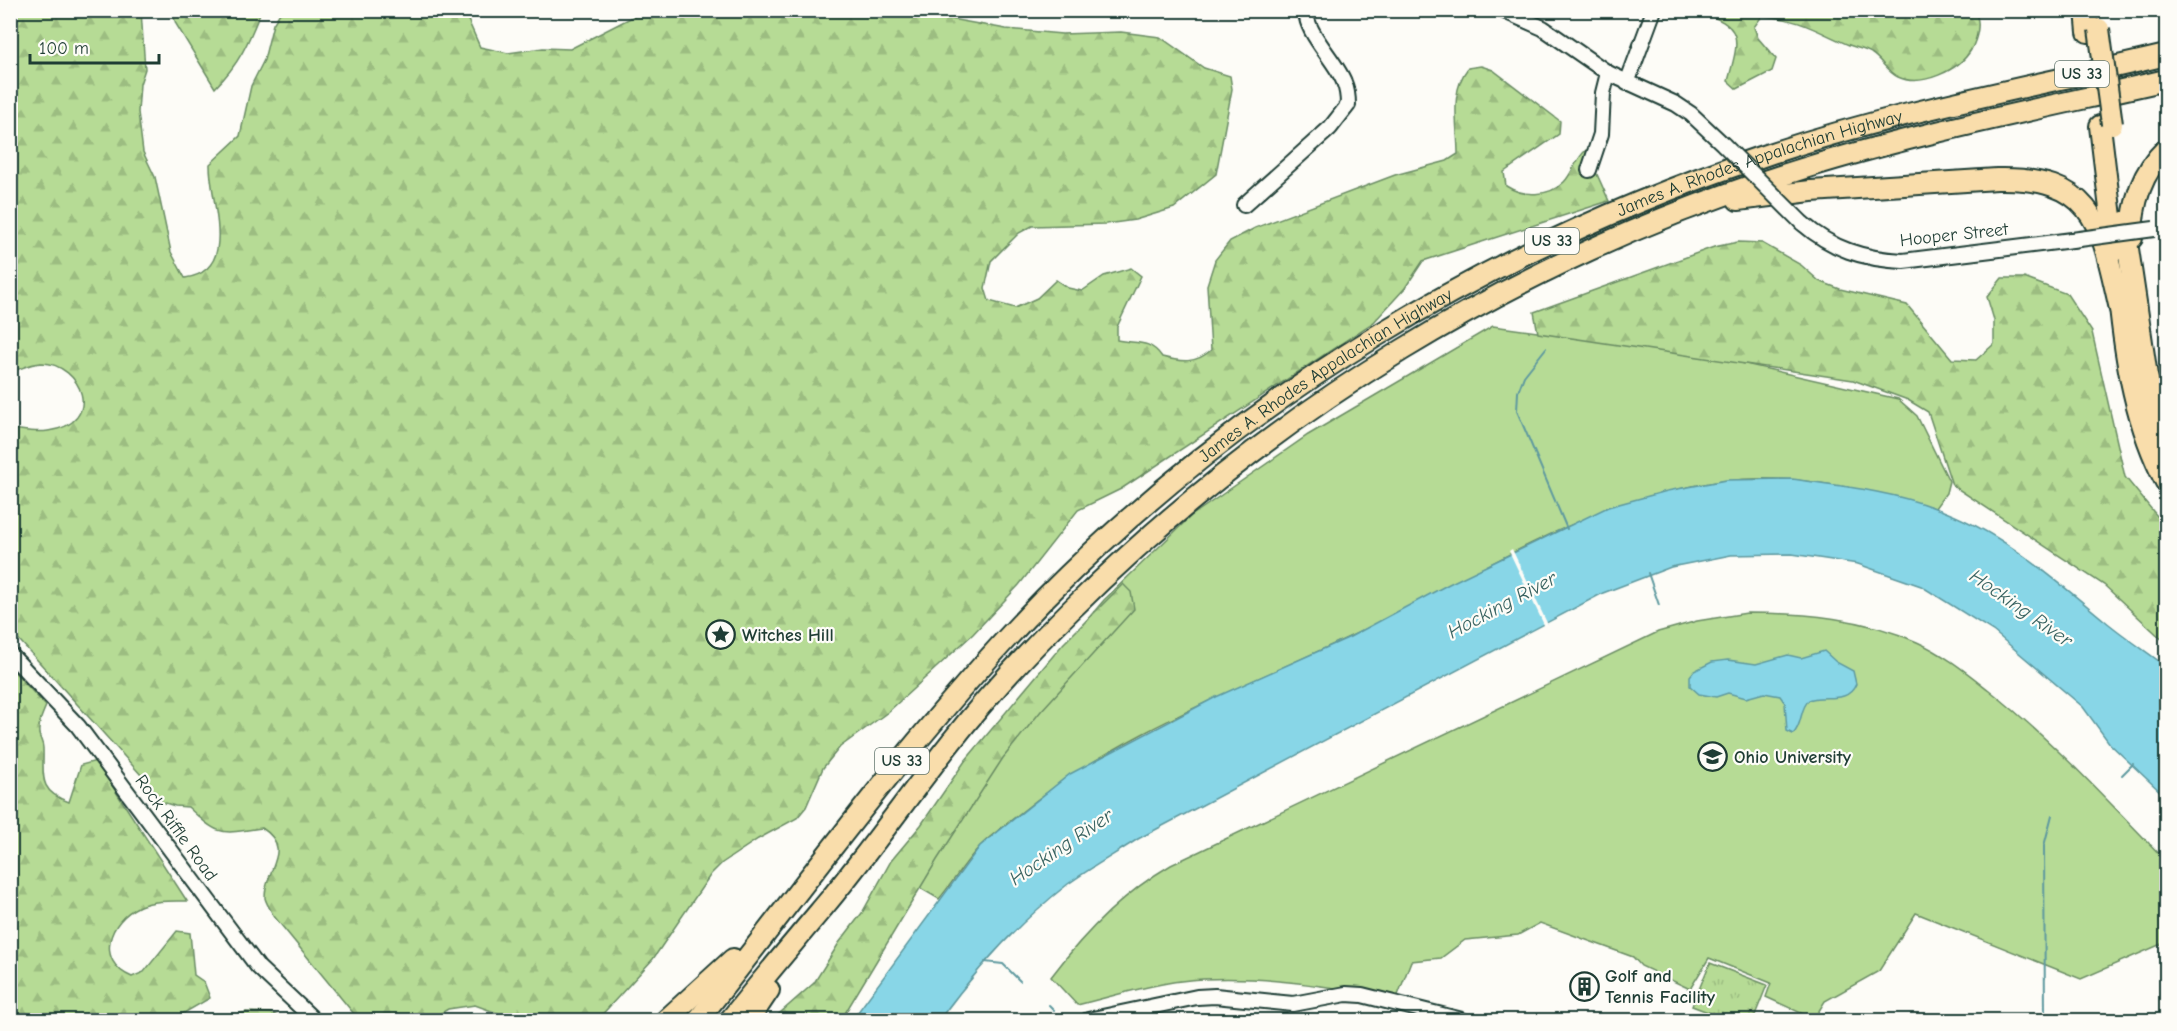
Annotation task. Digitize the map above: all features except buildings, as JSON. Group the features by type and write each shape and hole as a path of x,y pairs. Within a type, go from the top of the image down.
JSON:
{"highway":[{"path":"2086,10 2095,24 2106,125 2120,309"},
{"path":"2129,64 2166,46"},
{"name":"James A. Rhodes Appalachian Highway","path":"698,1020 869,799 970,680 1046,597 1146,505 1214,448 1369,339 1508,261 1628,206 1717,172 1853,128 2166,55"},
{"name":"James A. Rhodes Appalachian Highway","path":"730,1020 796,936 826,904 985,701 1107,574 1226,471 1359,377 1461,315 1570,259 1699,205 1787,174 1868,151 2166,80"},
{"path":"2106,125 2132,268 2147,376 2166,444"},
{"path":"2132,268 2132,220 2136,195 2150,168 2166,149"},
{"path":"1699,205 1842,189 1997,179 2038,180 2066,191 2091,215 2104,243 2120,309 2138,410 2148,442 2166,482"},
{"path":"749,1020 804,942 826,904"},
{"path":"666,1020 710,982 780,913"}],"street":[{"path":"1244,205 1330,128 1348,105 1344,82 1311,30 1305,17 1307,10"},
{"name":"Hooper Street","path":"1502,10 1543,28 1608,73 1676,104 1724,145 1802,223 1829,243 1847,252 1884,260 1902,261 2160,229"},
{"path":"1627,83 1654,10"},
{"path":"1589,170 1601,134 1603,93 1608,73"},
{"name":"Rock Riffle Road","path":"10,654 78,726 258,967 314,1020"},
{"path":"1088,1020 1197,997 1215,996 1293,1004 1354,994 1462,1020"}],"green space":[{"path":"172,10 261,11 242,52 231,70 215,88 176,24"},
{"path":"646,10 925,10 951,19 1006,29 1062,34 1121,32 1160,37 1204,68 1230,76 1232,89 1216,174 1174,208 1135,220 1106,224 1032,226 1019,233 991,261 985,288 989,301 1015,308 1037,298 1056,280 1068,288 1082,291 1104,276 1131,268 1141,276 1117,327 1117,340 1142,343 1153,347 1162,357 1169,359 1194,360 1211,350 1207,285 1215,260 1230,241 1255,228 1395,175 1447,161 1458,154 1456,98 1462,77 1468,68 1481,66 1493,70 1560,121 1559,134 1504,172 1506,186 1528,194 1544,193 1558,187 1586,150 1609,201 1423,261 1405,288 1374,322 1121,489 1078,510 1019,585 973,634 888,712 840,747 823,768 806,807 797,818 758,839 722,863 711,874 653,959 597,1020 501,1020 500,1014 475,1005 448,1009 430,1020 359,1020 273,915 266,902 266,888 277,852 272,836 262,828 221,831 207,824 188,807 162,802 142,776 11,631 11,429 43,432 66,426 77,417 82,406 81,394 76,383 68,373 56,366 38,363 11,372 11,11 141,11 145,69 140,84 138,112 143,152 155,177 171,252 185,278 202,272 212,262 217,248 218,232 210,164 240,136 251,86 264,60 273,24 280,13 286,11 464,11 480,47 508,53 543,48 570,49"},
{"path":"1698,11 1974,11 1978,20 1978,30 1971,50 1958,64 1928,79 1907,80 1891,72 1869,52 1807,26 1786,19 1762,16 1754,27 1758,38 1776,59 1772,71 1737,89 1728,81 1735,54 1735,36 1724,22"},
{"path":"1738,242 1762,243 1801,265 1819,281 1840,289 1907,305 1952,359 1976,360 1994,344 1994,320 1987,297 2002,278 2024,278 2067,294 2092,332 2125,477 2166,527 2166,643 2104,585 1952,485 1928,412 1908,400 1853,380 1538,333 1534,312 1714,247"},
{"path":"1493,326 1706,355 1898,399 1917,416 1949,481 1946,493 1935,508 1883,495 1805,481 1752,479 1725,481 1674,490 1625,504 1578,522 1531,543 1349,637 1221,695 1137,737 1096,760 1057,786 994,833 975,852 939,899 920,888 1014,705 1104,600 1191,516 1308,435"},
{"path":"1123,584 1131,592 1134,609 1041,711 1003,758 937,860 841,1020 772,1020 814,983 839,943 862,913 891,861 921,825 965,761 1063,644"},
{"name":"Ohio University","path":"1747,613 1834,618 1876,627 1917,642 1936,652 1989,690 2059,751 2166,861 2166,942 2081,979 1916,913 1879,971 1825,1001 1814,1019 1766,997 1771,983 1709,958 1690,989 1641,966 1633,957 1540,923 1518,935 1465,940 1441,958 1411,961 1397,998 1289,982 1208,979 1155,985 1077,1005 1051,977 1077,944 1121,901 1171,865 1658,632 1697,621"},
{"path":"10,667 46,706 39,736 43,746 43,774 47,787 59,798 69,802 81,765 96,761 187,901 157,902 140,906 120,921 110,941 113,961 120,970 132,977 144,972 177,931 190,933 194,975 204,982 210,998 172,1020 11,1020"},
{"path":"1710,963 1767,985 1753,1020 1729,1020 1692,1006"},
{"path":"246,1012 271,1013 286,1020 218,1020"}],"water":[{"name":"Hocking River","path":"1792,479 1900,497 1935,508 1982,529 2025,557 2118,632 2163,664 2166,667 2166,797 2110,744 2083,707 1993,631 1921,586 1858,564 1792,554 1731,555 1671,567 1603,593 1138,839 1068,884 1032,914 967,983 939,1020 852,1020 980,846 1070,774 1216,697 1350,637 1449,584 1608,507 1667,491 1726,480"},
{"path":"1824,651 1836,662 1853,671 1856,684 1847,695 1809,700 1793,734 1787,731 1785,703 1780,696 1764,693 1746,698 1728,693 1716,697 1699,694 1690,686 1690,676 1694,671 1712,662 1728,660 1756,664 1788,655 1801,658"}],"pier":[{"path":"1512,549 1548,625 1545,627 1509,551"}],"waterway":[{"path":"1546,348 1524,376 1518,392 1517,411 1567,529"},
{"path":"1648,573 1659,605"},
{"path":"2122,775 2133,764"},
{"path":"2045,1020 2044,846 2052,815"},
{"path":"985,962 1003,964 1020,981"},
{"path":"1049,1005 1054,1010"}],"place":[{"name":"Witches Hill","path":"721,635"},
{"name":"Ohio University","path":"1713,757"},
{"name":"Golf and Tennis Facility","path":"1584,986"}]}
